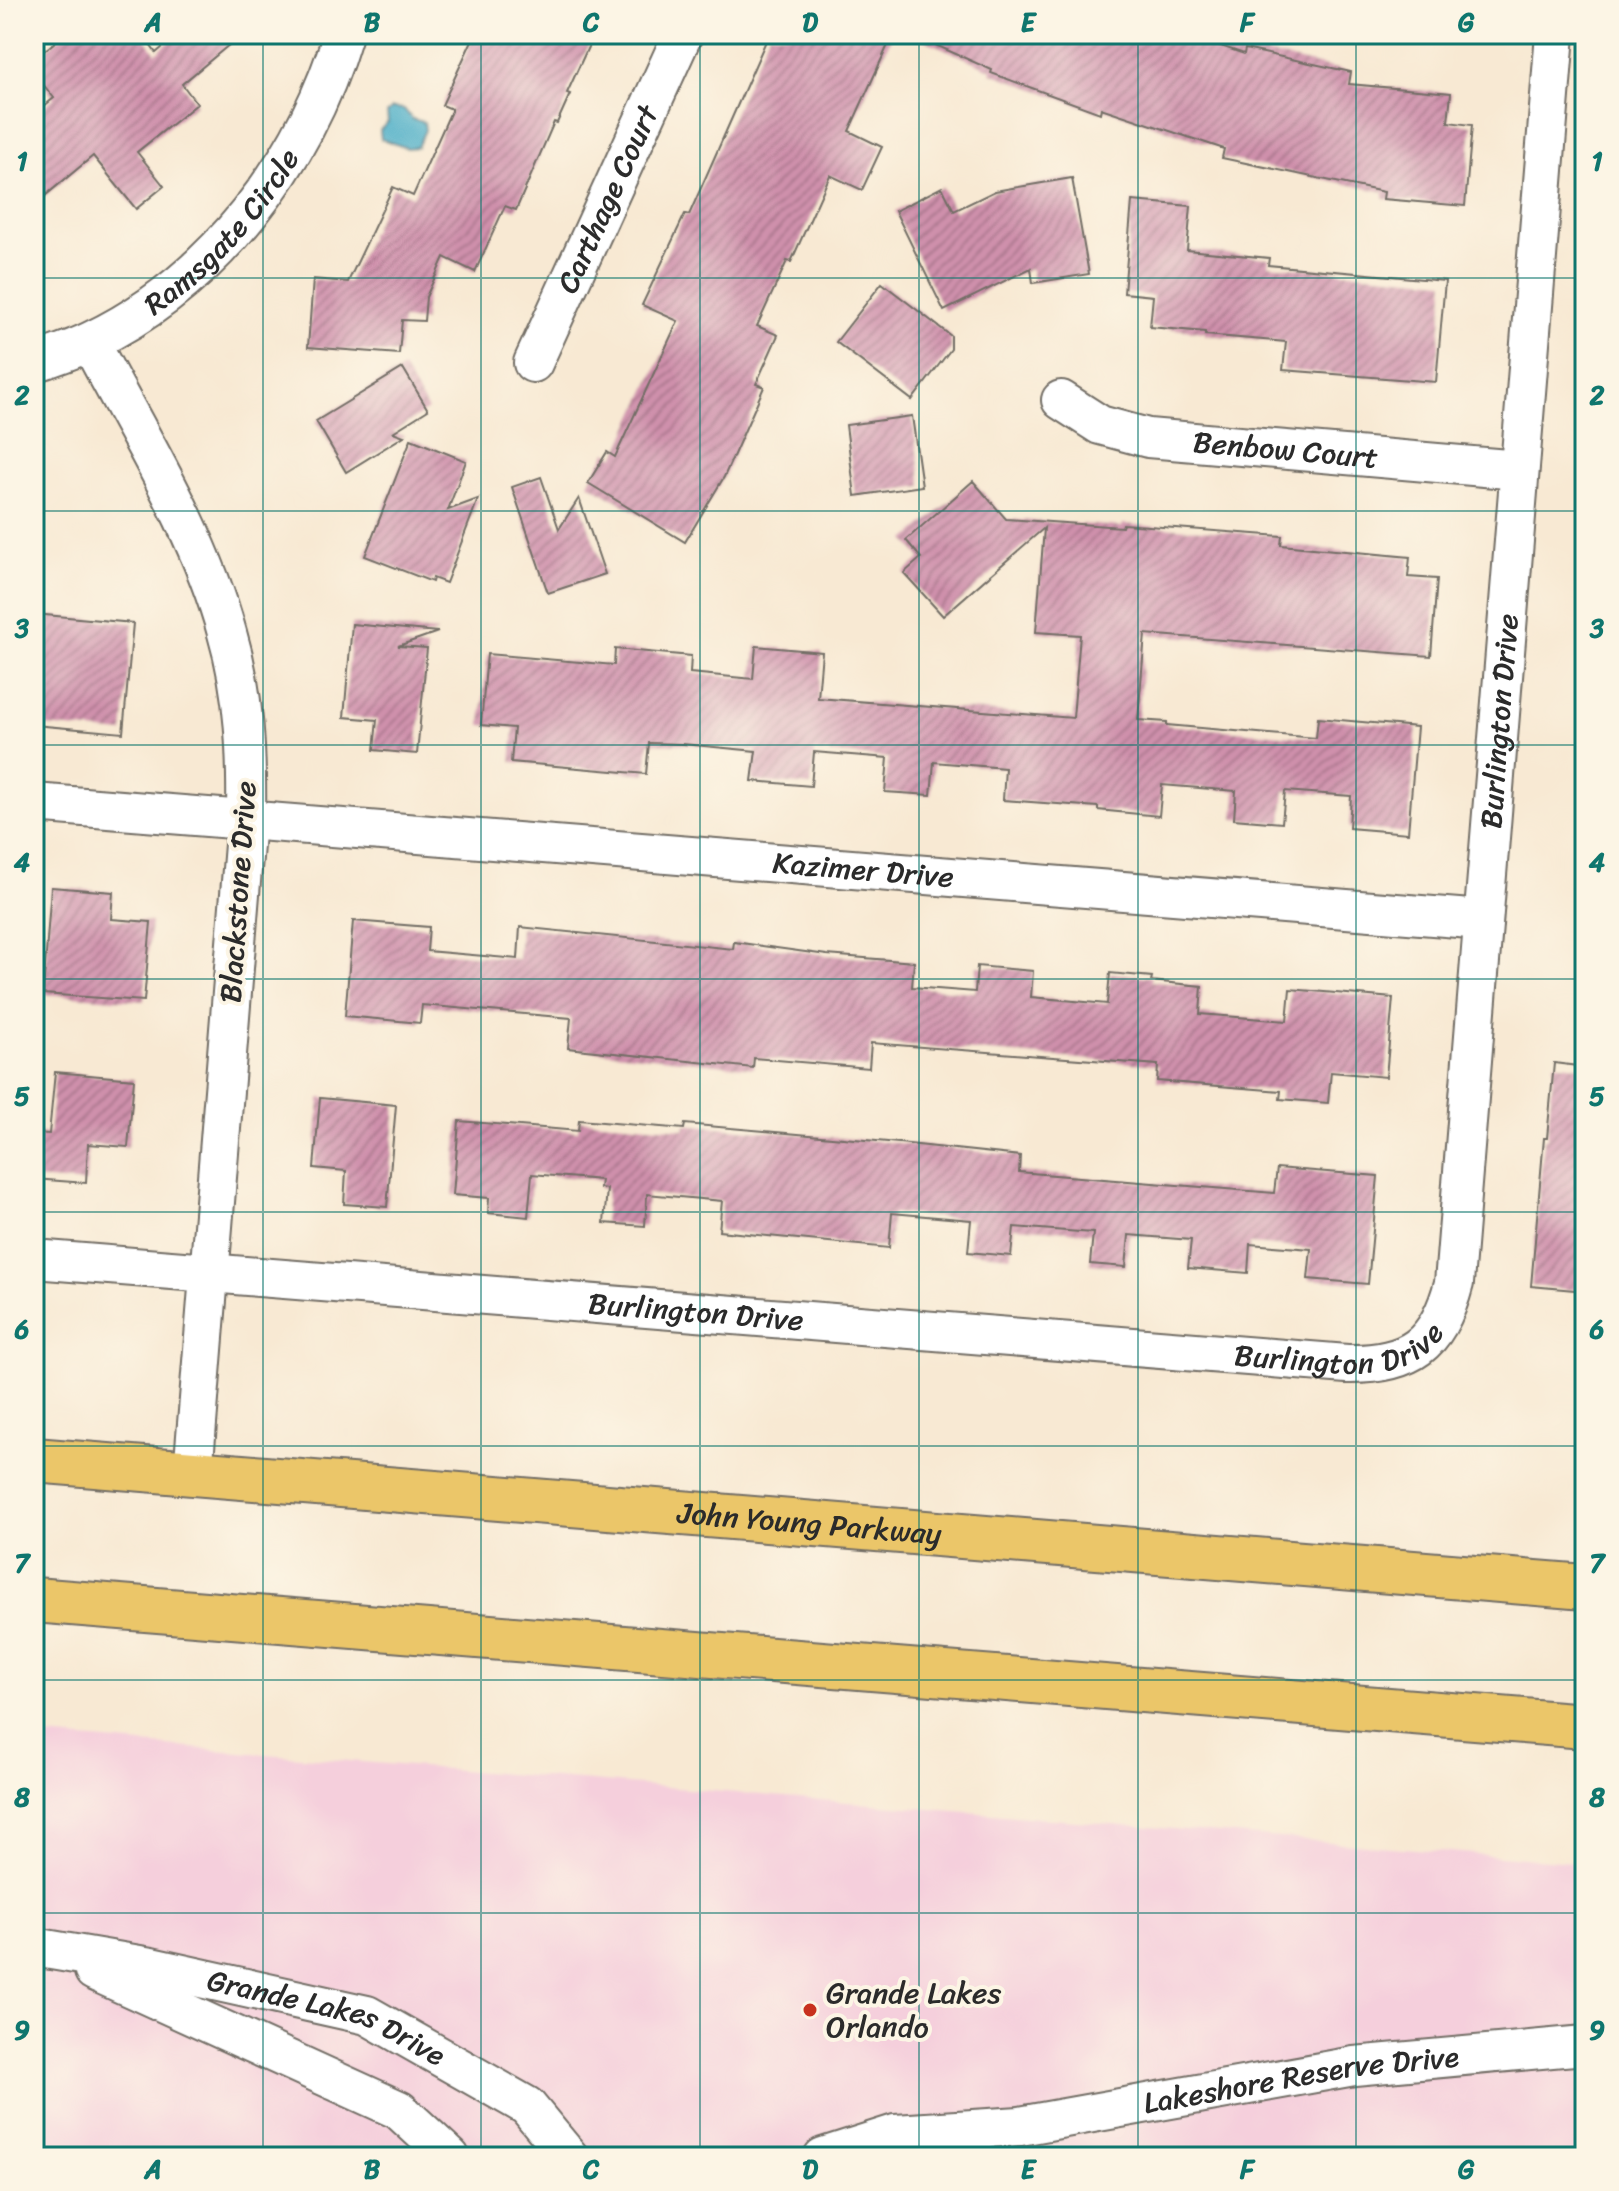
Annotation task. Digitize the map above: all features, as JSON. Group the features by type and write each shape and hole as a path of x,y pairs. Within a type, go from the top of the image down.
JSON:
{"highway":[{"name":"John Young Parkway","path":"34,1460 1585,1587"},
{"path":"34,1600 1585,1726"}],"street":[{"name":"Ramsgate Circle","path":"34,363 90,342 126,323 185,278 241,222 290,157 328,79 343,34"},
{"name":"Carthage Court","path":"533,363 683,34"},
{"name":"Burlington Drive","path":"34,1259 1347,1364 1387,1363 1406,1357 1443,1320 1454,1283 1555,34"},
{"name":"Blackstone Drive","path":"90,342 182,517 216,595 231,648 246,745 246,820 193,1473"},
{"name":"Benbow Court","path":"1061,400 1100,425 1148,438 1519,470"},
{"name":"Kazimer Drive","path":"34,803 1483,920"},
{"name":"Grande Lakes Drive","path":"41,1948 399,2110 450,2157"},
{"name":"Grande Lakes Drive","path":"41,1948 151,1967 367,2015 527,2106 569,2157"},
{"name":"Lakeshore Reserve Drive","path":"823,2157 895,2134 1020,2126 1354,2066 1585,2045"},
{"name":"Lakeshore Reserve Drive","path":"953,2157 1020,2126"}],"shaded area":[{"name":"Grande Lakes Orlando","path":"34,1735 1585,1863 1585,2157 34,2157"}],"water":[{"path":"392,108 404,109 412,119 424,122 425,130 417,147 407,148 381,139 380,130 388,122 387,113"}],"building":[{"path":"65,34 142,34 156,53 178,34 242,34 182,84 197,104 137,152 164,186 136,209 93,156 34,205 34,114 54,98 34,73 34,59"},
{"path":"475,34 594,34 516,210 505,206 475,272 444,257 426,297 424,321 402,320 399,354 308,347 313,279 348,282 393,187 413,196 452,109 442,105"},
{"path":"769,34 893,34 849,131 882,147 862,190 830,175 791,262 787,261 757,326 778,335 756,384 764,387 724,477 685,542 588,483 607,452 615,457 678,321 642,305 685,214 689,215"},
{"path":"911,34 1186,34 1244,54 1245,49 1351,72 1349,84 1451,93 1448,122 1472,125 1465,206 1383,199 1384,192 1222,158 1224,149 1101,108 1100,113 991,73 992,70"},
{"path":"1072,178 1089,274 1033,283 1031,268 944,311 895,211 942,187 954,211 995,191"},
{"path":"1132,201 1191,206 1187,250 1269,258 1268,265 1445,281 1436,382 1283,370 1286,342 1150,327 1153,296 1124,293"},
{"path":"882,283 951,336 951,349 912,400 836,342"},
{"path":"403,368 428,410 393,432 404,436 346,472 316,421"},
{"path":"912,416 922,486 855,496 846,425"},
{"path":"411,439 466,461 448,510 478,499 446,583 433,578 432,582 365,556"},
{"path":"541,477 559,529 579,498 605,574 548,593 512,487"},
{"path":"973,481 1006,519 1282,536 1281,545 1410,557 1408,577 1437,579 1431,656 1145,634 1138,720 1316,738 1318,718 1417,727 1408,833 1349,828 1351,796 1285,791 1282,823 1234,819 1236,791 1162,785 1159,816 1098,810 1098,807 1003,800 1005,768 934,762 931,795 885,792 888,758 814,752 811,786 752,781 756,751 683,744 649,743 646,774 511,762 514,728 481,725 487,654 614,665 615,649 691,656 690,673 753,679 756,646 822,652 818,698 1073,718 1080,635 1036,632 1044,528 943,616 904,573 921,558 906,540"},
{"path":"34,614 133,623 123,733 34,725"},
{"path":"352,624 438,632 398,646 427,648 417,754 374,750 377,720 344,717"},
{"path":"51,887 113,892 111,919 151,922 144,1001 43,994"},
{"path":"353,921 429,927 427,951 518,959 520,927 733,949 734,942 827,955 914,962 912,987 975,992 977,966 1033,971 1031,997 1107,1004 1110,973 1152,977 1151,981 1202,986 1200,1014 1287,1021 1290,989 1393,998 1386,1077 1331,1072 1328,1103 1280,1099 1281,1091 1157,1081 1158,1065 871,1043 869,1068 754,1058 753,1068 568,1048 571,1018 422,1005 420,1023 345,1016"},
{"path":"1554,1063 1585,1067 1585,1291 1531,1286"},
{"path":"55,1072 134,1079 128,1147 88,1144 86,1183 34,1179 34,1133 49,1134"},
{"path":"320,1098 396,1105 387,1207 344,1204 346,1171 314,1168"},
{"path":"579,1120 684,1129 685,1124 899,1143 1020,1156 1019,1172 1274,1193 1277,1168 1378,1176 1368,1284 1308,1279 1311,1249 1250,1244 1248,1273 1188,1268 1191,1240 1129,1235 1126,1267 1090,1264 1093,1233 1014,1227 1011,1256 968,1252 971,1220 892,1213 889,1248 719,1231 722,1201 647,1194 645,1226 604,1223 607,1189 600,1188 601,1180 532,1174 528,1217 488,1213 489,1198 453,1195 459,1121 578,1131"}],"place":[{"name":"Grande Lakes Orlando","path":"810,2010"}]}
